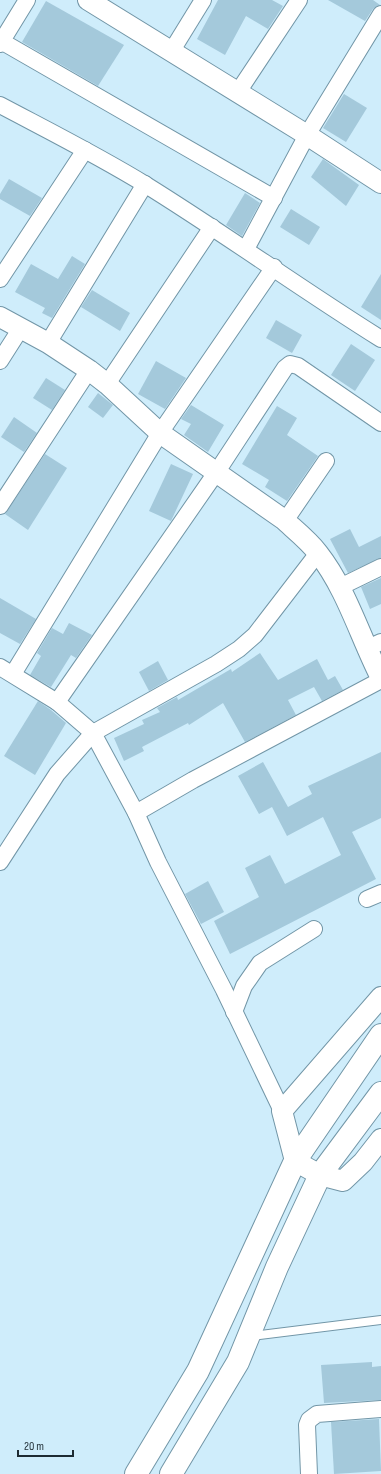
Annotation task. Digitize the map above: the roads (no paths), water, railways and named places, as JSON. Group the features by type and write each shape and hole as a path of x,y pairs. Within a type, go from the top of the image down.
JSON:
{"main road":[{"path":"136,1474 198,1370 296,1161 381,1035"},
{"path":"171,1474 238,1362 277,1267 320,1175 381,1093"}],"street":[{"path":"27,0 1,42 274,198"},
{"path":"88,0 307,135 381,183"},
{"path":"171,52 203,0"},
{"path":"238,92 299,0"},
{"path":"246,249 307,135 381,14"},
{"path":"0,105 85,150 144,184 246,249 324,303 381,338"},
{"path":"0,278 85,150"},
{"path":"48,343 144,184"},
{"path":"107,384 212,227"},
{"path":"274,268 160,433 6,670 57,702 93,733 136,813 158,862 282,1111 296,1161 320,1175 343,1181 363,1162 381,1139"},
{"path":"0,317 48,343 89,370 107,384 160,433 299,532 318,553 340,587 374,646 381,679 193,780 136,813"},
{"path":"0,361 21,328"},
{"path":"57,702 216,472 285,368 290,364 298,366 381,423"},
{"path":"0,506 89,370"},
{"path":"285,521 326,461"},
{"path":"0,862 57,774 93,733 216,664 239,649 255,635 318,553"},
{"path":"340,587 381,567"},
{"path":"234,1012 244,986 260,963 314,929"},
{"path":"282,1111 381,997"},
{"path":"308,1474 307,1425 312,1417 317,1414 381,1408"}],"lane":[{"path":"249,1336 381,1320"}]}
